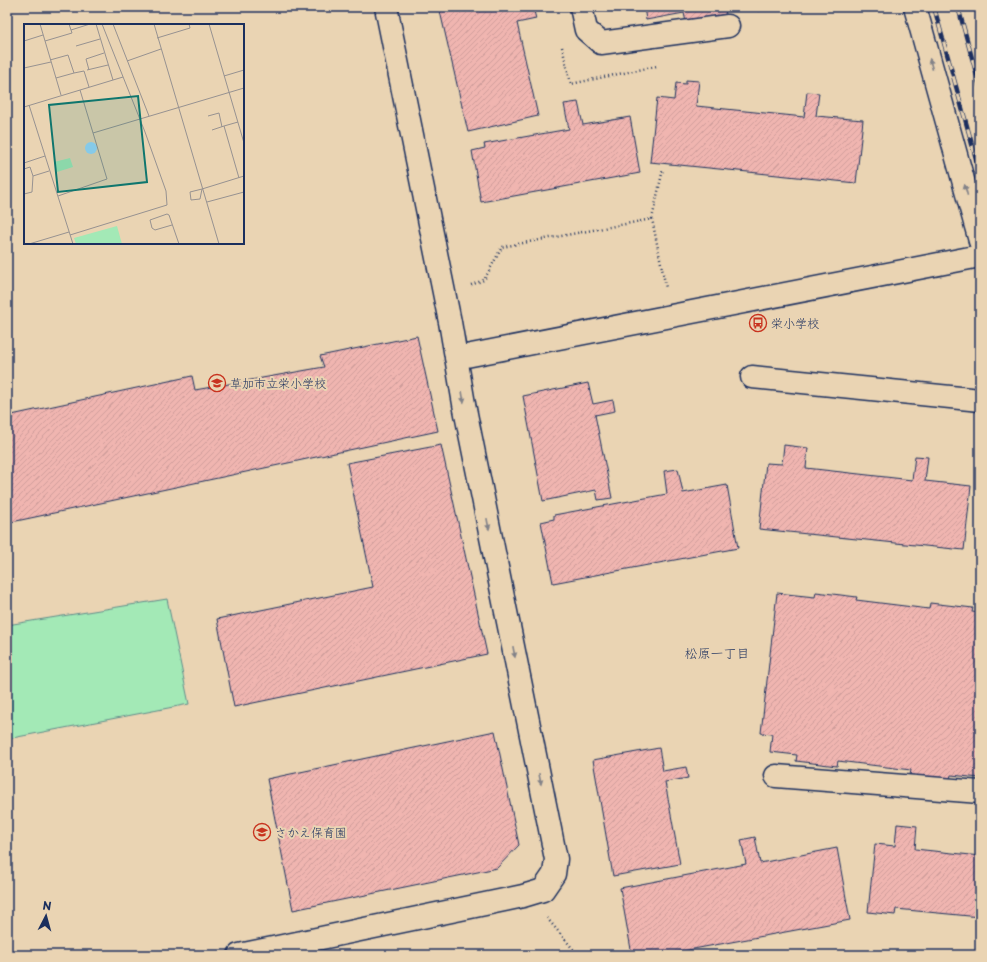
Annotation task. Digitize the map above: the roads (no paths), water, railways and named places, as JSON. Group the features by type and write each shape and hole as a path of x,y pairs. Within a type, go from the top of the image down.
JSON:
{"street":[{"path":"239,955 523,896 543,890 554,874 556,858 464,404 450,322 386,7"},
{"path":"581,7 586,30 601,43 728,26"},
{"path":"915,7 980,241"},
{"path":"456,358 980,256"},
{"path":"752,377 980,400"},
{"path":"776,776 980,792"}],"railway":[{"path":"934,7 980,173"},
{"path":"958,7 980,87"},
{"path":"978,7 980,16"}],"place":[{"name":"栄小学校","path":"758,323"},
{"name":"草加市立栄小学校","path":"217,383"},
{"name":"さかえ保育園","path":"262,832"}],"district":[{"name":"松原一丁目","path":"717,652"}]}
